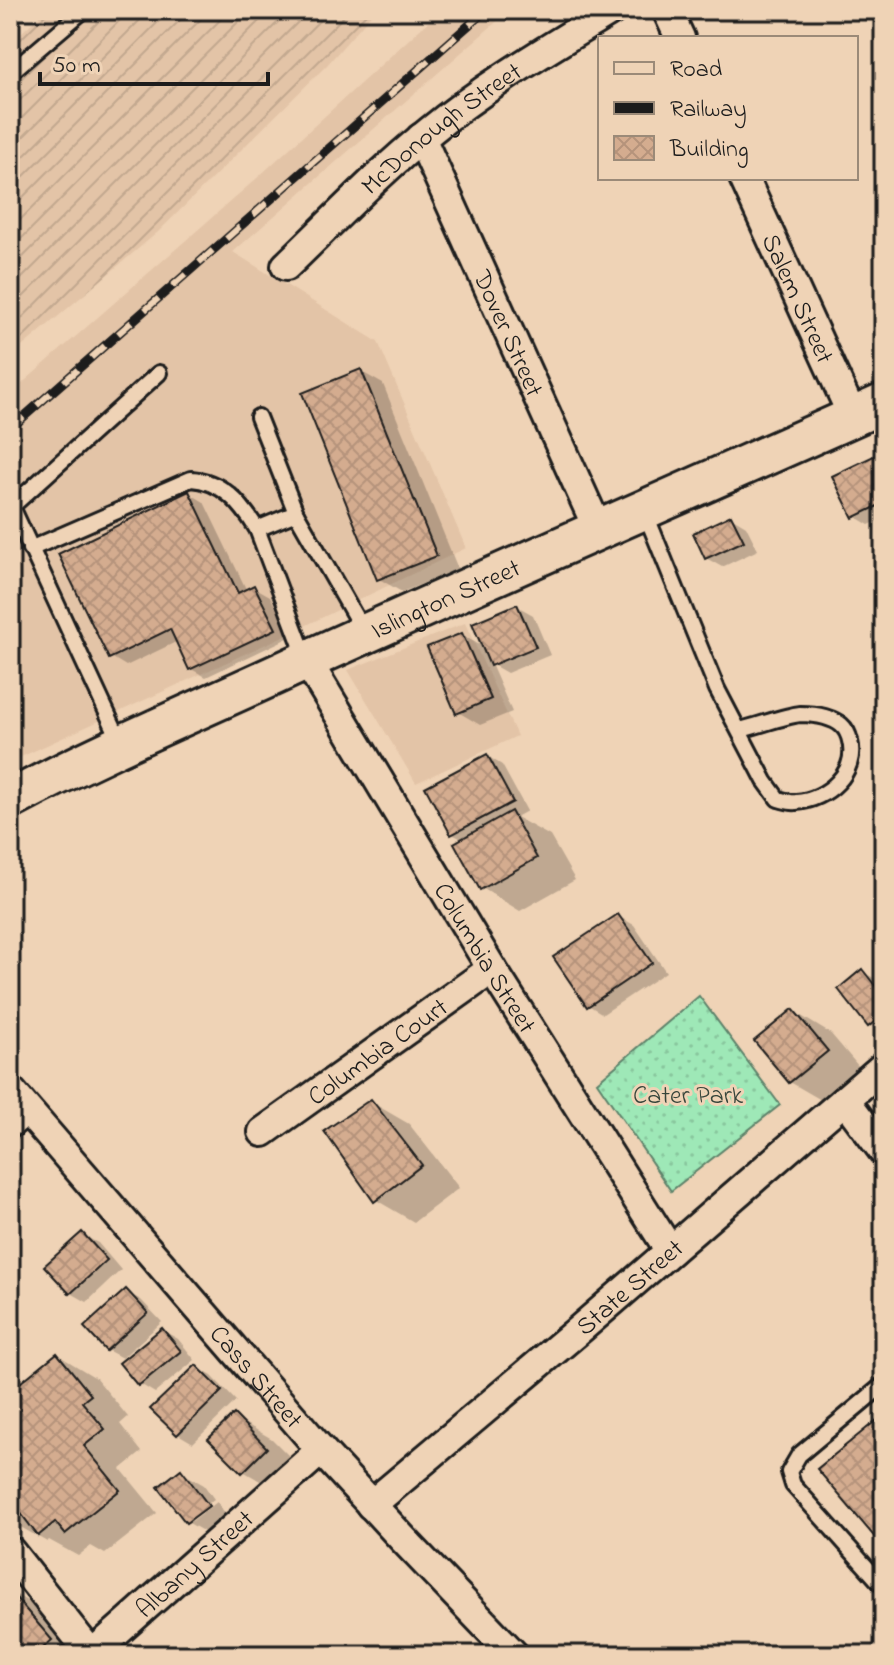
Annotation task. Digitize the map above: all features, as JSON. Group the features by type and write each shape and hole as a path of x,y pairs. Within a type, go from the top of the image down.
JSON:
{"street":[{"name":"McDonough Street","path":"286,266 421,138 471,100 612,10"},
{"path":"667,10 679,36"},
{"name":"Dover Street","path":"421,138 598,529"},
{"name":"Salem Street","path":"745,180 869,410"},
{"name":"Islington Street","path":"10,800 47,780 365,634 869,410"},
{"name":"Columbia Street","path":"307,661 492,969 670,1251"},
{"name":"Columbia Court","path":"263,1132 492,969"},
{"name":"State Street","path":"371,1505 884,1066"},
{"name":"Cass Street","path":"10,1090 21,1123 371,1505 514,1655"},
{"path":"845,1100 884,1152"},
{"name":"Albany Street","path":"10,1551 92,1655 321,1450"}],"lane":[{"path":"10,73 84,10"},
{"path":"122,745 11,508 159,373"},
{"path":"258,417 296,513 365,634"},
{"path":"30,549 191,479 218,486 246,511 257,529 307,661"},
{"path":"644,509 717,689 765,781 778,799 795,803 816,797 833,788 848,769 852,750 849,734 839,721 801,714 740,730"},
{"path":"257,529 296,513"},
{"path":"884,1384 799,1455 789,1472 793,1485 884,1587"}],"shaded area":[{"path":"46,10 375,10 327,65 158,232 10,357 10,43"},
{"path":"441,10 510,10 233,252 378,342 466,548 10,762 10,394 256,179"},
{"path":"465,623 517,736 416,783 348,670"}],"green space":[{"name":"Cater Park","path":"699,996 780,1105 671,1191 597,1082"}],"building":[{"path":"361,369 437,556 377,580 302,393"},
{"path":"884,451 884,503 853,518 832,476"},
{"path":"189,491 238,593 254,585 276,629 189,670 170,629 109,659 58,554"},
{"path":"731,515 744,541 705,559 693,533"},
{"path":"517,604 536,647 490,666 472,623"},
{"path":"462,633 491,699 456,714 427,647"},
{"path":"487,754 513,802 451,835 425,787"},
{"path":"511,811 537,858 480,890 454,843"},
{"path":"618,914 652,963 587,1007 553,957"},
{"path":"862,969 884,997 884,1014 868,1027 838,989"},
{"path":"793,1009 828,1051 789,1083 754,1041"},
{"path":"371,1099 422,1165 374,1202 324,1131"},
{"path":"82,1232 107,1260 70,1294 44,1266"},
{"path":"126,1289 148,1313 106,1351 84,1327"},
{"path":"162,1328 181,1351 138,1386 119,1363"},
{"path":"57,1353 91,1395 82,1402 105,1429 84,1446 120,1490 65,1534 55,1522 38,1536 19,1511 10,1518 10,1391"},
{"path":"196,1365 222,1391 177,1435 150,1409"},
{"path":"234,1414 267,1448 242,1473 208,1439"},
{"path":"884,1414 884,1535 878,1541 817,1469"},
{"path":"181,1469 209,1506 186,1523 158,1487"},
{"path":"10,1591 52,1640 42,1649 48,1655 10,1655"}],"railway":[{"path":"10,429 486,10"}]}
